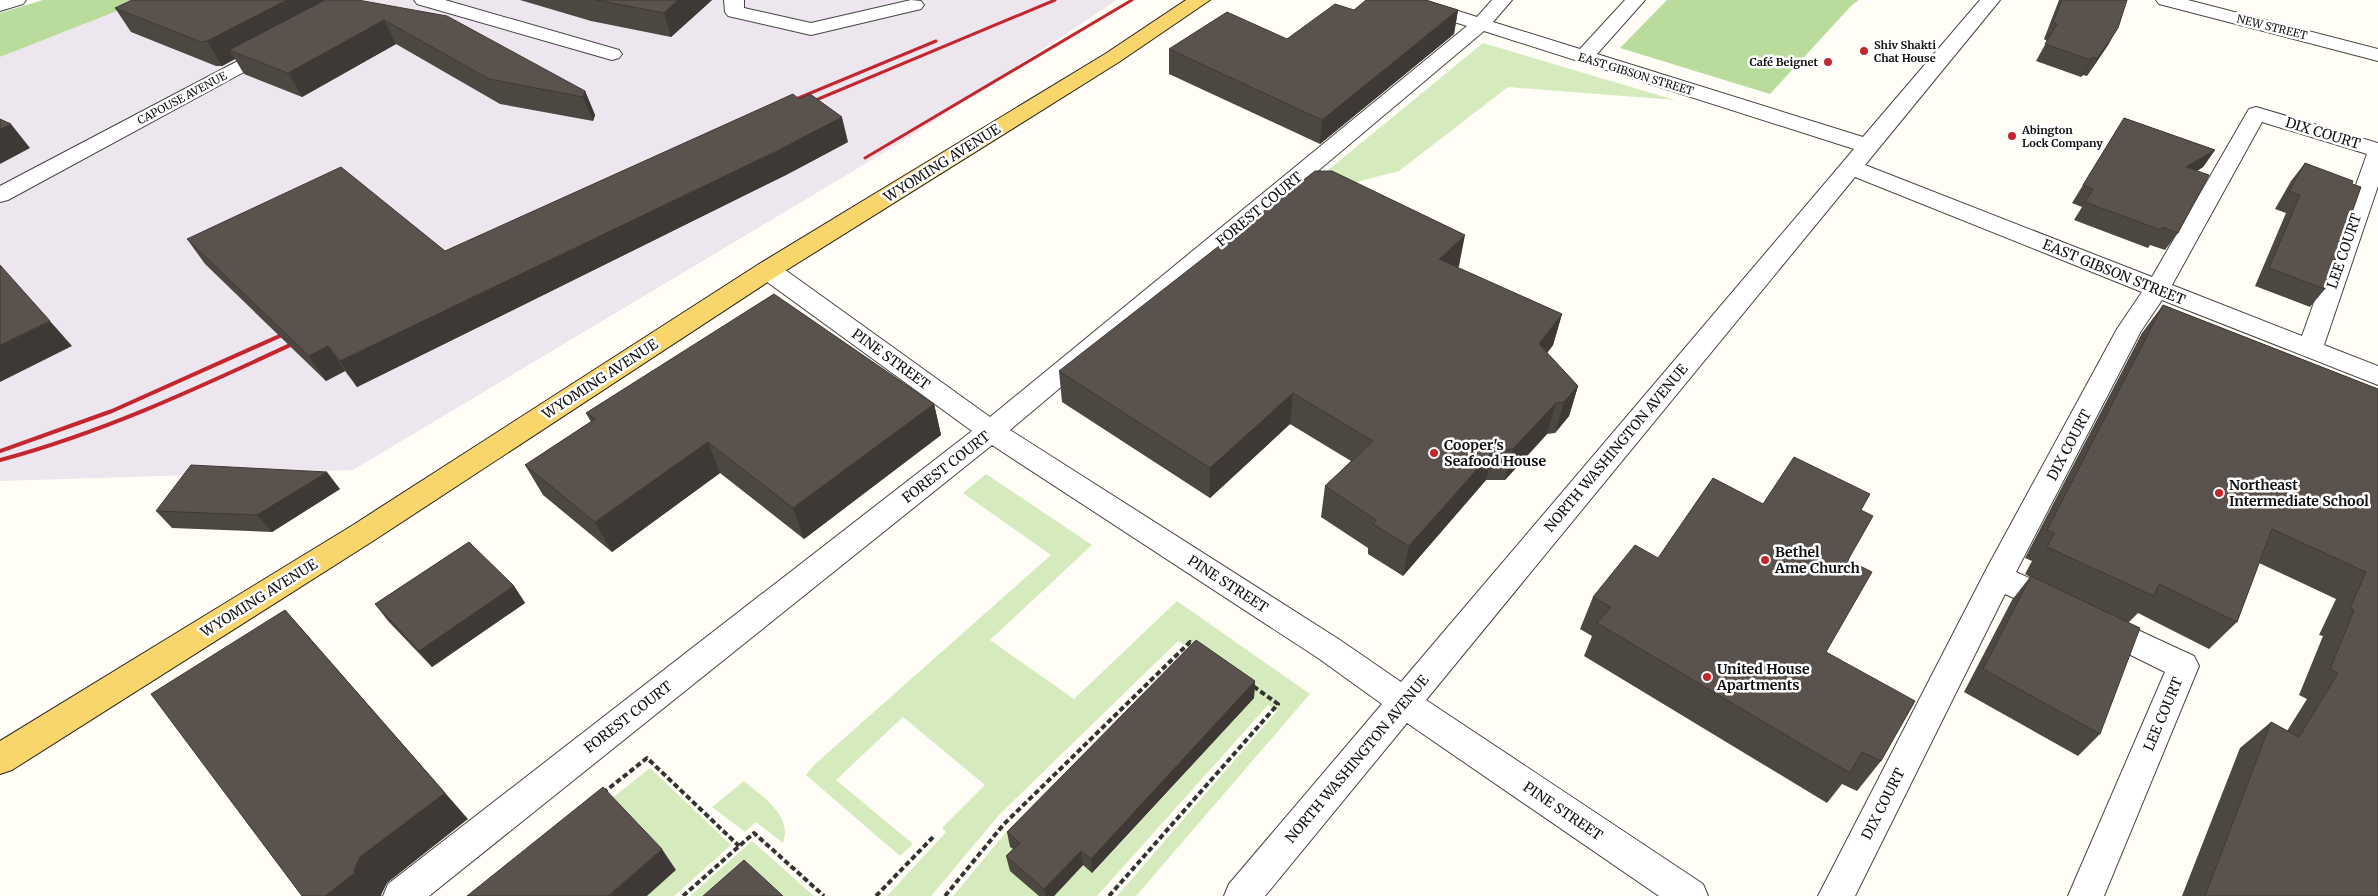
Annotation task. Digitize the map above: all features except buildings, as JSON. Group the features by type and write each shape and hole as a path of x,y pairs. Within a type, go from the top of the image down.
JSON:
{"main road":[{"name":"WYOMING AVENUE","path":"0,759 363,533 768,270 1112,58 1163,22 1200,0"}],"street":[{"path":"0,5 16,0"},
{"path":"424,0 612,54"},
{"path":"734,0 735,12 810,29 914,5 901,0"},
{"name":"EAST GIBSON STREET","path":"1404,0 1868,146"},
{"name":"FOREST COURT","path":"401,896 992,431 1481,24 1502,0"},
{"path":"1583,57 1635,0"},
{"name":"NORTH WASHINGTON AVENUE","path":"1242,896 1990,0"},
{"name":"NEW STREET","path":"2166,0 2378,54"},
{"name":"CAPOUSE AVENUE","path":"0,195 292,38"},
{"name":"DIX COURT","path":"1836,896 1998,577 2130,329 2157,289 2256,114 2378,150"},
{"name":"LEE COURT","path":"2310,349 2378,154"},
{"name":"EAST GIBSON STREET","path":"1852,166 2378,376"},
{"name":"PINE STREET","path":"768,270 992,431 1329,649 1465,746 1690,896"},
{"name":"LEE COURT","path":"1998,577 2183,666 2086,896"}],"path":[{"path":"945,896 1011,817 1190,642 1198,648"},
{"path":"1109,896 1278,704 1246,682"},
{"path":"601,796 647,758 740,846"},
{"path":"683,896 754,833 824,896"},
{"path":"876,896 935,835"}],"shaded area":[{"path":"145,0 1117,0 905,140 353,470 0,481 0,57"}],"green space":[{"path":"43,0 145,0 0,57 0,13"},
{"path":"1667,0 1859,0 1852,5 1770,94 1620,48"},
{"path":"1483,43 1675,100 1508,87 1399,171 1360,181 1329,202 1316,180"},
{"path":"986,474 1092,545 990,640 1074,699 1177,601 1310,694 1136,896 1117,896 1277,711 1268,705 1097,896 1054,896 1083,865 1093,873 1254,698 1019,832 1008,845 1023,858 1039,896 953,896 1007,831 1193,650 1178,641 999,815 931,896 887,896 946,832 942,828 985,785 903,717 836,780 913,844 900,856 806,775 814,765 1051,555 963,493"},
{"path":"650,768 731,845 674,896 647,896 676,870 490,896"},
{"path":"744,781 767,801 780,816 784,824 785,833 783,843 756,822 745,832 712,807"},
{"path":"752,841 814,896 690,896"}],"railway":[{"path":"804,105 1055,0"},
{"path":"865,158 1132,0"},
{"path":"784,104 936,41"},
{"path":"0,451 112,411 293,330"},
{"path":"0,460 77,436 153,407 301,340"}],"place":[{"name":"Shiv Shakti Chat House","path":"1864,51"},
{"name":"Café Beignet","path":"1828,62"},
{"name":"Abington Lock Company","path":"2012,136"},
{"name":"Cooper's Seafood House","path":"1434,453"},
{"name":"Northeast Intermediate School","path":"2219,493"},
{"name":"Bethel Ame Church","path":"1765,560"},
{"name":"United House Apartments","path":"1707,677"}]}
